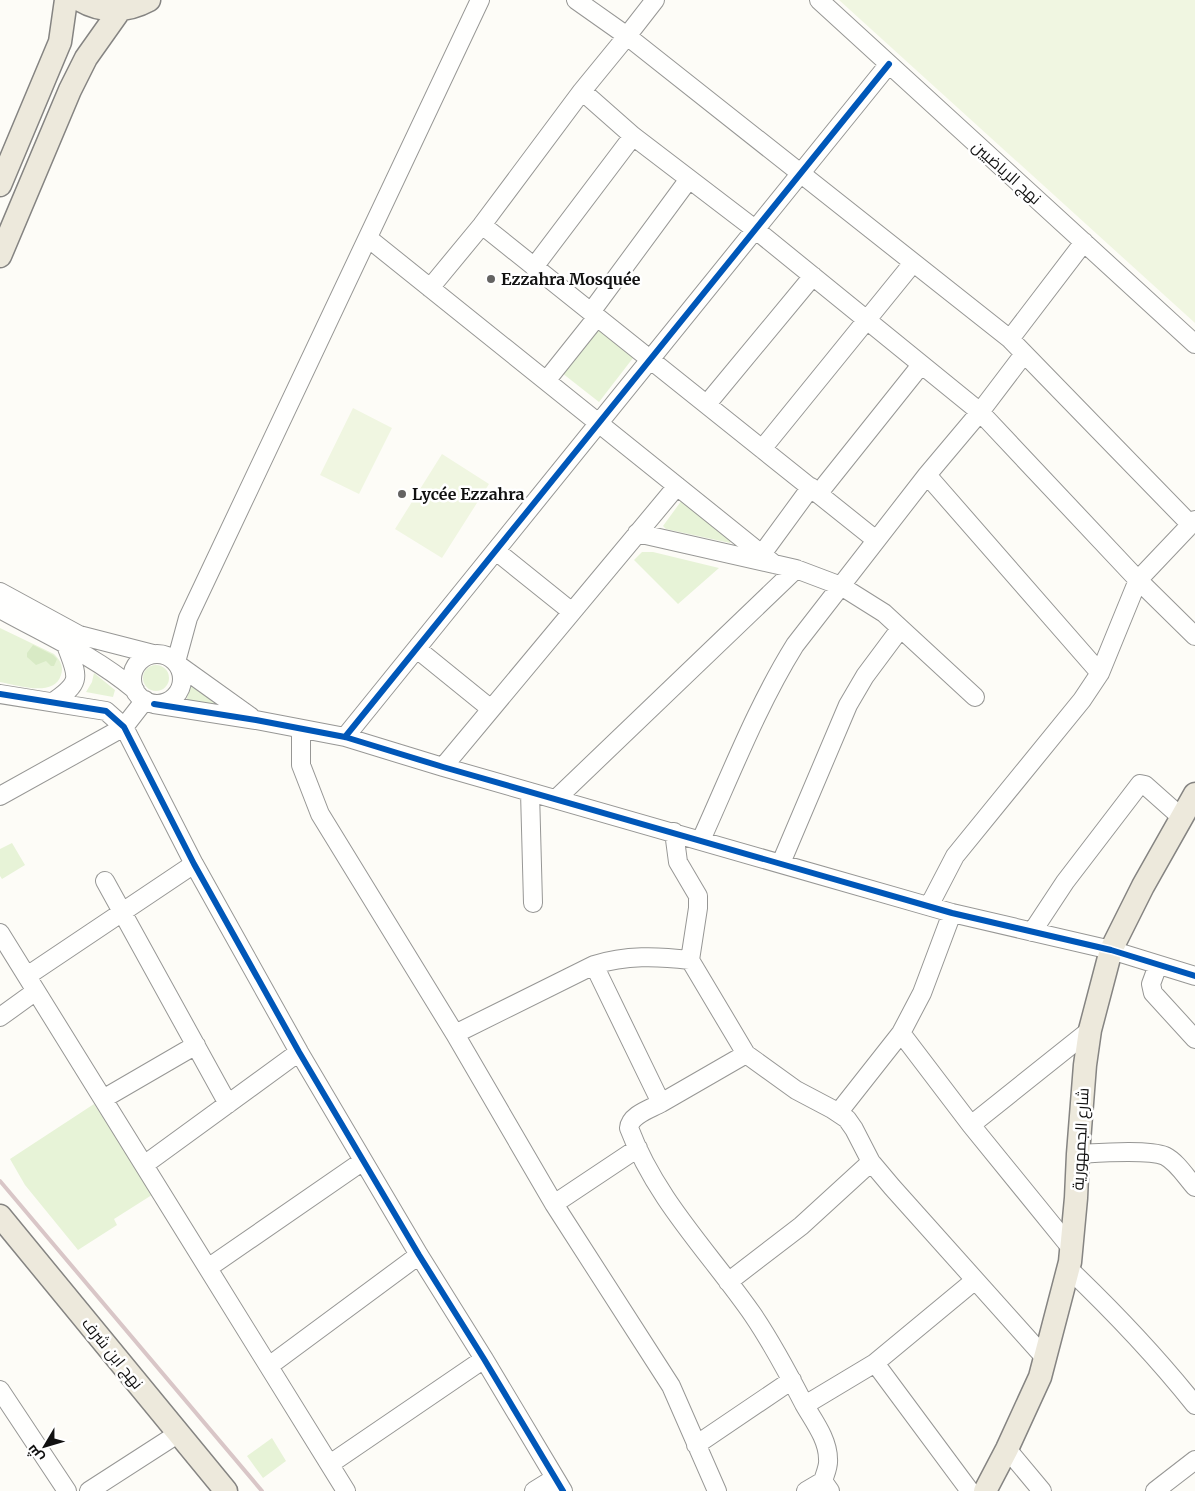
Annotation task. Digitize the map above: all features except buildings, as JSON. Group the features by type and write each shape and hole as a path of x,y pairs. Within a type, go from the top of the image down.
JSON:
{"main road":[{"path":"0,185 60,42 66,0"},
{"path":"80,0 97,8 120,10 135,7 150,0"},
{"path":"0,256 70,90 86,58 120,10"},
{"name":"شارع الجمهورية","path":"984,1491 1007,1449 1034,1392 1046,1359 1069,1258 1076,1198 1085,1065 1090,1030 1111,950 1139,894 1195,794"},
{"name":"نهج ابن شرف","path":"0,1216 226,1491"}],"street":[{"path":"145,698 132,674 135,667 146,656 155,654 179,631 188,618 480,0"},
{"path":"576,0 628,36 1010,339 1193,523 1138,580 1100,673 1082,700 955,856 929,906"},
{"path":"430,288 482,225 582,91 655,0"},
{"name":"نهج الرياضيين","path":"819,0 1195,344"},
{"path":"345,737 890,64"},
{"path":"582,91 633,136 756,230 980,412 1138,580 1195,636"},
{"path":"534,267 633,136"},
{"path":"546,381 689,179"},
{"path":"482,225 876,540"},
{"path":"368,238 768,559"},
{"path":"1010,339 1084,242"},
{"path":"762,449 913,263"},
{"path":"707,404 813,276"},
{"path":"701,840 778,672 795,645 926,475 980,412 1024,354"},
{"path":"768,559 814,490 921,365"},
{"path":"926,475 1100,673"},
{"path":"443,767 677,486"},
{"path":"637,533 768,559 841,586 884,613 975,697"},
{"path":"496,551 572,612"},
{"path":"556,799 796,569"},
{"path":"0,592 79,635 167,656 256,720"},
{"path":"0,609 66,645 120,678 145,698 164,703 173,698 179,691 182,682 181,672 176,663 188,618"},
{"path":"781,863 848,705 864,676 900,629"},
{"path":"53,702 65,694 74,684 76,676 74,663 66,645"},
{"path":"417,649 491,709"},
{"path":"0,694 106,711 124,727 194,864 299,1052 363,1162 559,1484 534,1491"},
{"path":"145,698 345,737 443,767 952,913 1111,950 1195,976"},
{"path":"0,796 124,727 145,698"},
{"path":"301,729 301,765 320,814 455,1034 554,1204 672,1386 717,1491"},
{"path":"1032,932 1065,882 1140,784 1149,788 1181,817"},
{"path":"530,792 533,903"},
{"path":"674,832 678,862 698,896 690,960 746,1054 796,1090 847,1119 871,1162 974,1281 1046,1359"},
{"path":"27,976 194,864"},
{"path":"105,881 228,1104"},
{"path":"838,1113 901,1033 922,993 952,913"},
{"path":"0,933 346,1491"},
{"path":"455,1034 594,965 610,960 634,957 663,957 690,960"},
{"path":"594,965 661,1103"},
{"path":"1158,965 1151,984 1153,992 1195,1039"},
{"path":"0,1017 36,991"},
{"path":"970,1125 1090,1030"},
{"path":"901,1033 1103,1301 1170,1373 1195,1404"},
{"path":"104,1099 196,1045"},
{"path":"144,1165 299,1052"},
{"path":"746,1054 634,1118 629,1128 661,1192 752,1315 785,1366 822,1438 829,1460 826,1486 806,1491"},
{"path":"554,1204 638,1148"},
{"path":"1078,1154 1151,1153 1165,1156 1177,1165 1195,1187"},
{"path":"208,1268 363,1162"},
{"path":"728,1282 801,1226 871,1162"},
{"path":"269,1366 419,1255"},
{"path":"805,1406 875,1363 974,1281"},
{"path":"330,1464 484,1359"},
{"path":"875,1363 970,1491"},
{"path":"696,1445 792,1380"},
{"path":"0,1390 67,1491"},
{"path":"88,1491 179,1433"},
{"path":"1007,1449 1042,1491"},
{"path":"1155,1491 1195,1460"}],"green space":[{"path":"839,0 1195,0 1195,323"},
{"path":"597,329 633,358 599,402 562,373"},
{"path":"353,408 392,428 359,494 320,475"},
{"path":"442,454 489,484 442,558 395,529"},
{"path":"682,500 732,539 730,543 666,529 663,526"},
{"path":"642,552 653,552 719,568 678,604 634,560"},
{"path":"0,628 54,654 62,666 61,675 57,682 51,686 34,688 0,682"},
{"path":"33,645 57,659 54,666 51,666 46,661 36,665 27,657 27,653"},
{"path":"156,665 165,669 169,678 165,687 156,691 147,687 143,678 147,669"},
{"path":"94,673 115,690 113,697 86,692 92,682"},
{"path":"191,686 224,705 222,709 186,701"},
{"path":"12,843 25,865 2,879 0,876 0,849"},
{"path":"94,1104 155,1193 114,1219 117,1225 78,1250 25,1185 10,1159"},
{"path":"272,1438 286,1461 263,1478 247,1456"}],"railway":[{"path":"0,1181 262,1491"}],"cycle path":[{"path":"345,737 889,64"},
{"path":"0,694 106,711 124,727 194,864 299,1052 419,1255 563,1491"},
{"path":"154,704 256,720 345,737 443,767 952,913 1111,950 1195,976"}],"place":[{"name":"Ezzahra Mosquée","path":"491,279"},
{"name":"Lycée Ezzahra","path":"402,494"}]}
